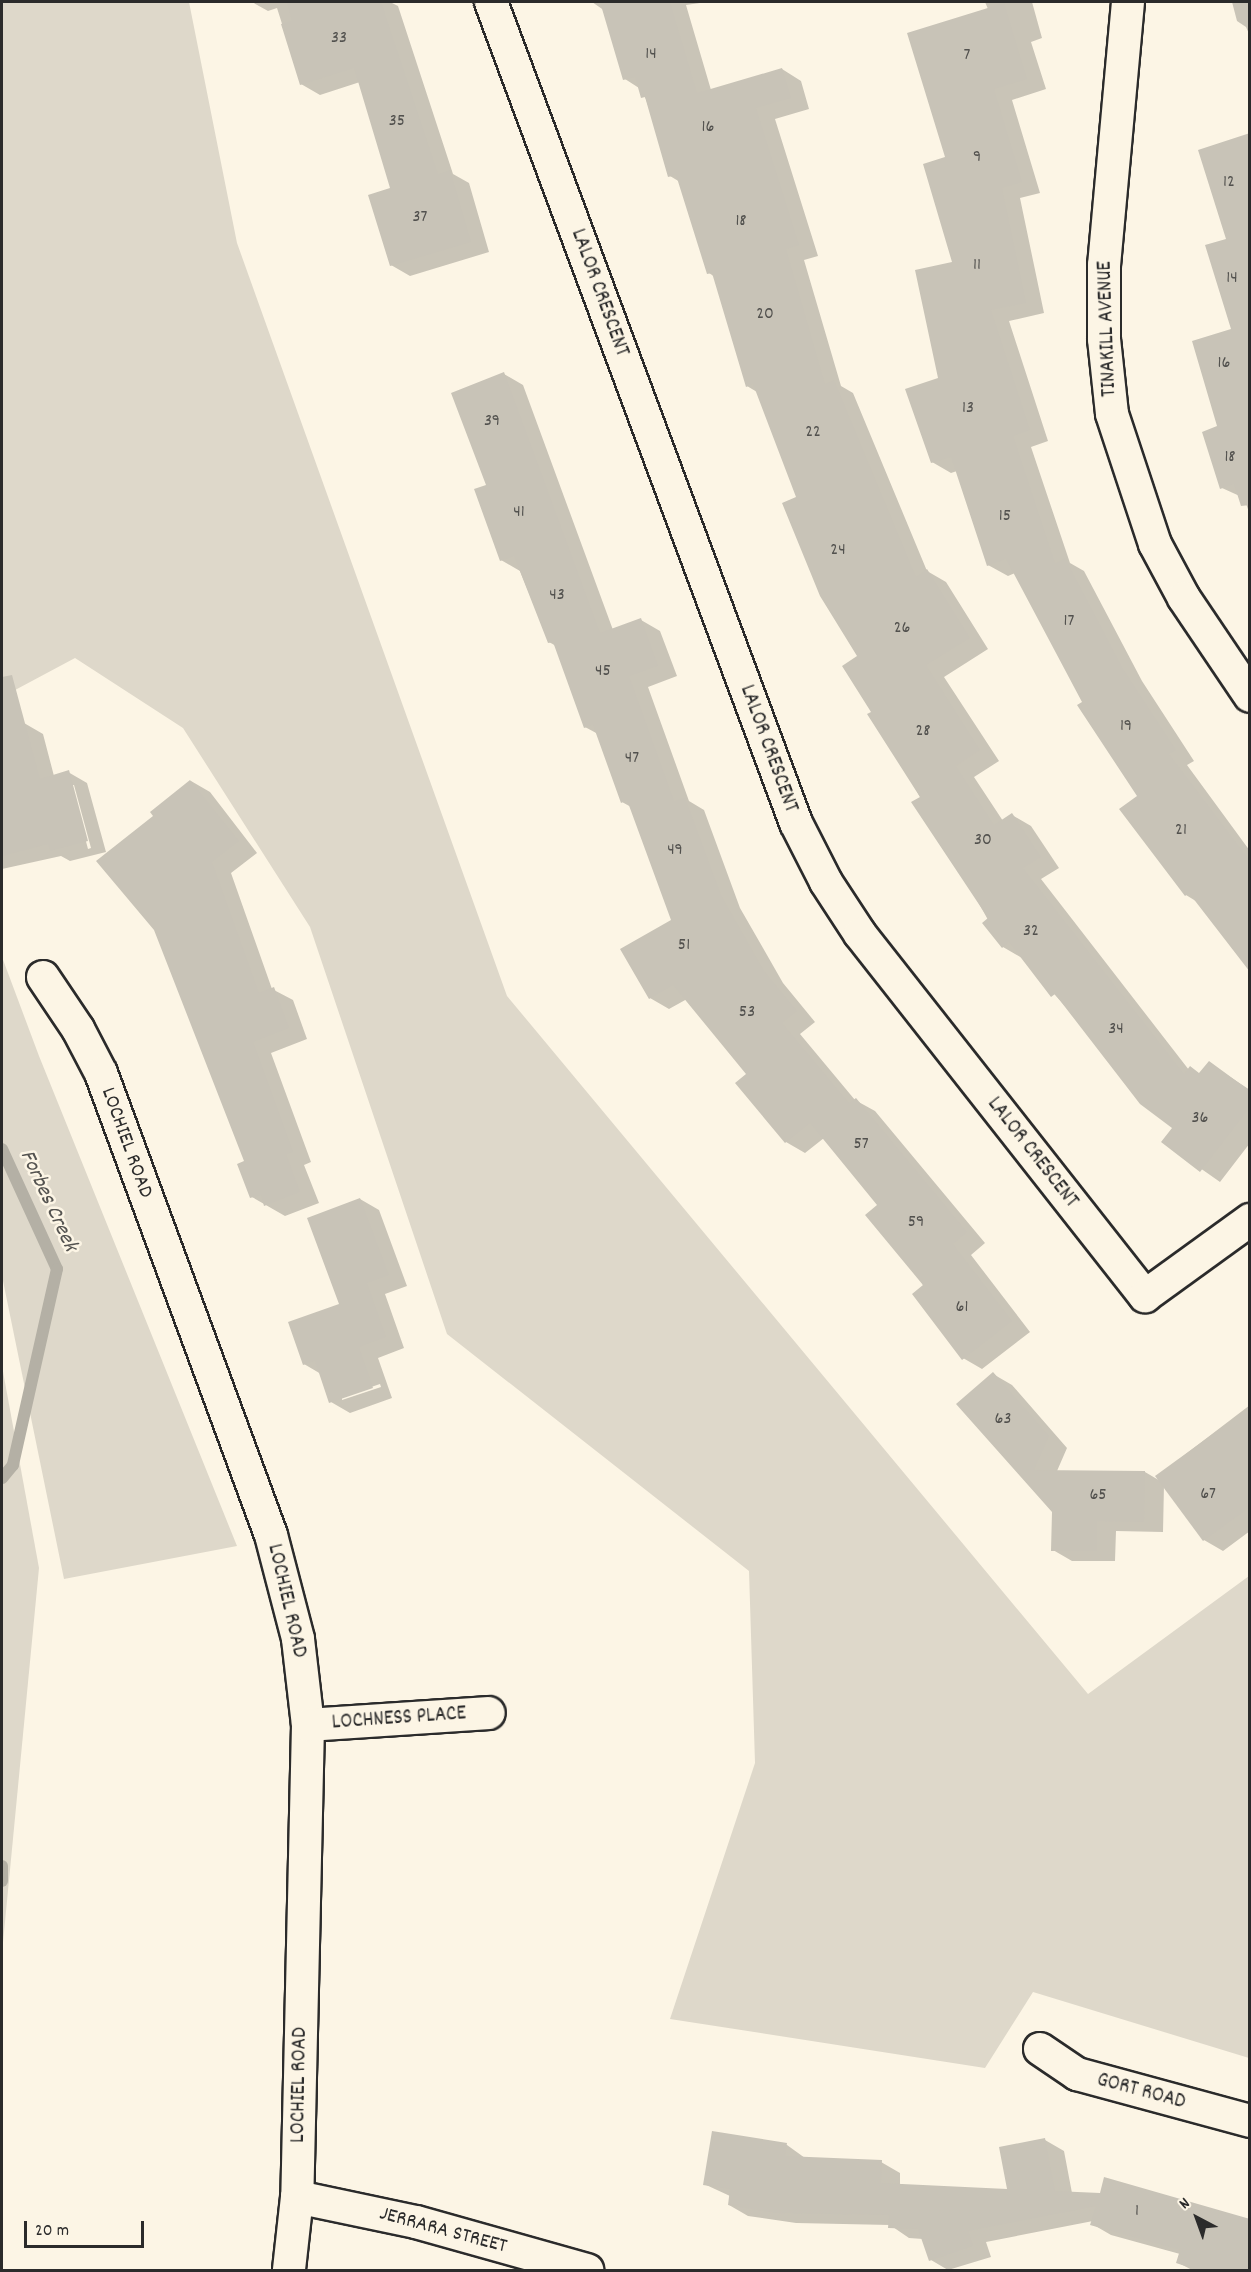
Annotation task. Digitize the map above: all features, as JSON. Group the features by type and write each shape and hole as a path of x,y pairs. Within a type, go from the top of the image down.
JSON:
{"street":[{"name":"LALOR CRESCENT","path":"491,2 796,823 826,882 860,934 1145,1296 1250,1220"},
{"name":"TINAKILL AVENUE","path":"1128,2 1104,265 1104,339 1112,414 1155,544 1184,598 1250,696"},
{"name":"LOCHIEL ROAD","path":"44,976 78,1029 101,1073 271,1535 298,1639 308,1725 297,2197 289,2271"},
{"name":"LOCHNESS PLACE","path":"308,1725 489,1713"},
{"name":"GORT ROAD","path":"1040,2049 1077,2074 1250,2121"},
{"name":"JERRARA STREET","path":"297,2197 416,2222 587,2271"}],"shaded area":[{"path":"2,2 189,2 237,243 507,996 1088,1694 1249,1576 1249,2058 1033,1992 985,2068 670,2019 755,1763 749,1571 447,1334 310,927 183,728 75,658 2,697"},
{"path":"2,957 39,1056 237,1546 64,1579 2,1276"},
{"path":"2,1366 39,1568 2,1953"}],"building":[{"path":"287,2 381,2 438,174 450,170 471,242 390,266 368,195 390,188 354,68 300,85 281,24 292,21"},
{"path":"600,2 670,2 697,93 782,68 791,98 756,108 799,245 786,249 825,384 834,380 916,577 927,569 970,638 926,665 980,750 956,766 994,825 1012,813 1041,857 1023,868 1184,1074 1190,1066 1199,1073 1209,1061 1250,1091 1250,1107 1200,1172 1161,1142 1172,1128 1140,1104 1055,994 1051,997 1009,942 1002,948 982,923 988,918 911,802 920,797 867,714 871,712 842,666 857,656 820,596 782,503 796,497 753,384 746,387 712,273 707,274 676,175 668,177 645,97 641,98 635,77 623,80"},
{"path":"1004,3 1027,79 994,89 1022,182 1002,188 1026,303 991,310 1030,430 1013,436 1055,563 1065,558 1123,669 1176,750 1169,754 1250,861 1250,972 1189,893 1185,896 1119,809 1137,796 1077,705 1082,702 1006,559 987,566 951,457 931,463 905,389 938,378 915,270 952,262 923,164 945,157 907,33"},
{"path":"1250,133 1250,505 1241,506 1234,484 1220,489 1202,432 1217,426 1192,341 1231,329 1205,245 1226,239 1198,150"},
{"path":"504,372 600,633 641,618 658,666 629,676 674,801 685,798 721,895 764,971 797,1011 782,1023 849,1103 856,1098 967,1232 953,1244 1012,1321 962,1360 912,1294 923,1285 865,1215 877,1205 810,1123 785,1143 735,1083 746,1074 673,985 649,999 620,949 671,920 627,800 621,803 593,725 584,728 553,642 548,643 514,556 500,561 474,489 486,485 451,393"},
{"path":"12,675 40,779 69,770 88,841 50,851 48,844 2,856 2,677"},
{"path":"190,780 239,841 212,862 259,993 274,987 289,1028 253,1042 293,1152 286,1154 300,1192 264,1206 261,1195 250,1198 237,1164 244,1161 154,930 96,861 153,816 150,812"},
{"path":"360,1198 389,1275 367,1283 386,1337 359,1347 373,1388 329,1403 315,1361 303,1365 288,1322 339,1304 307,1218"},
{"path":"993,1372 1049,1436 1034,1470 1145,1471 1144,1522 1097,1521 1097,1551 1051,1551 1052,1512 956,1404"},
{"path":"1250,1407 1250,1507 1203,1541 1155,1476"},
{"path":"712,2131 787,2143 785,2156 882,2160 881,2183 1007,2189 999,2147 1045,2138 1055,2191 1100,2193 1104,2177 1250,2219 1250,2271 1200,2271 1176,2263 1180,2250 1090,2225 1096,2206 968,2231 973,2246 929,2261 918,2229 888,2228 889,2215 776,2213 728,2205 730,2189 703,2185"}],"waterway":[{"name":"Forbes Creek","path":"2,1149 57,1269 13,1465 2,1478"},
{"name":"Forbes Creek","path":"2,1866 2,1881"}]}
